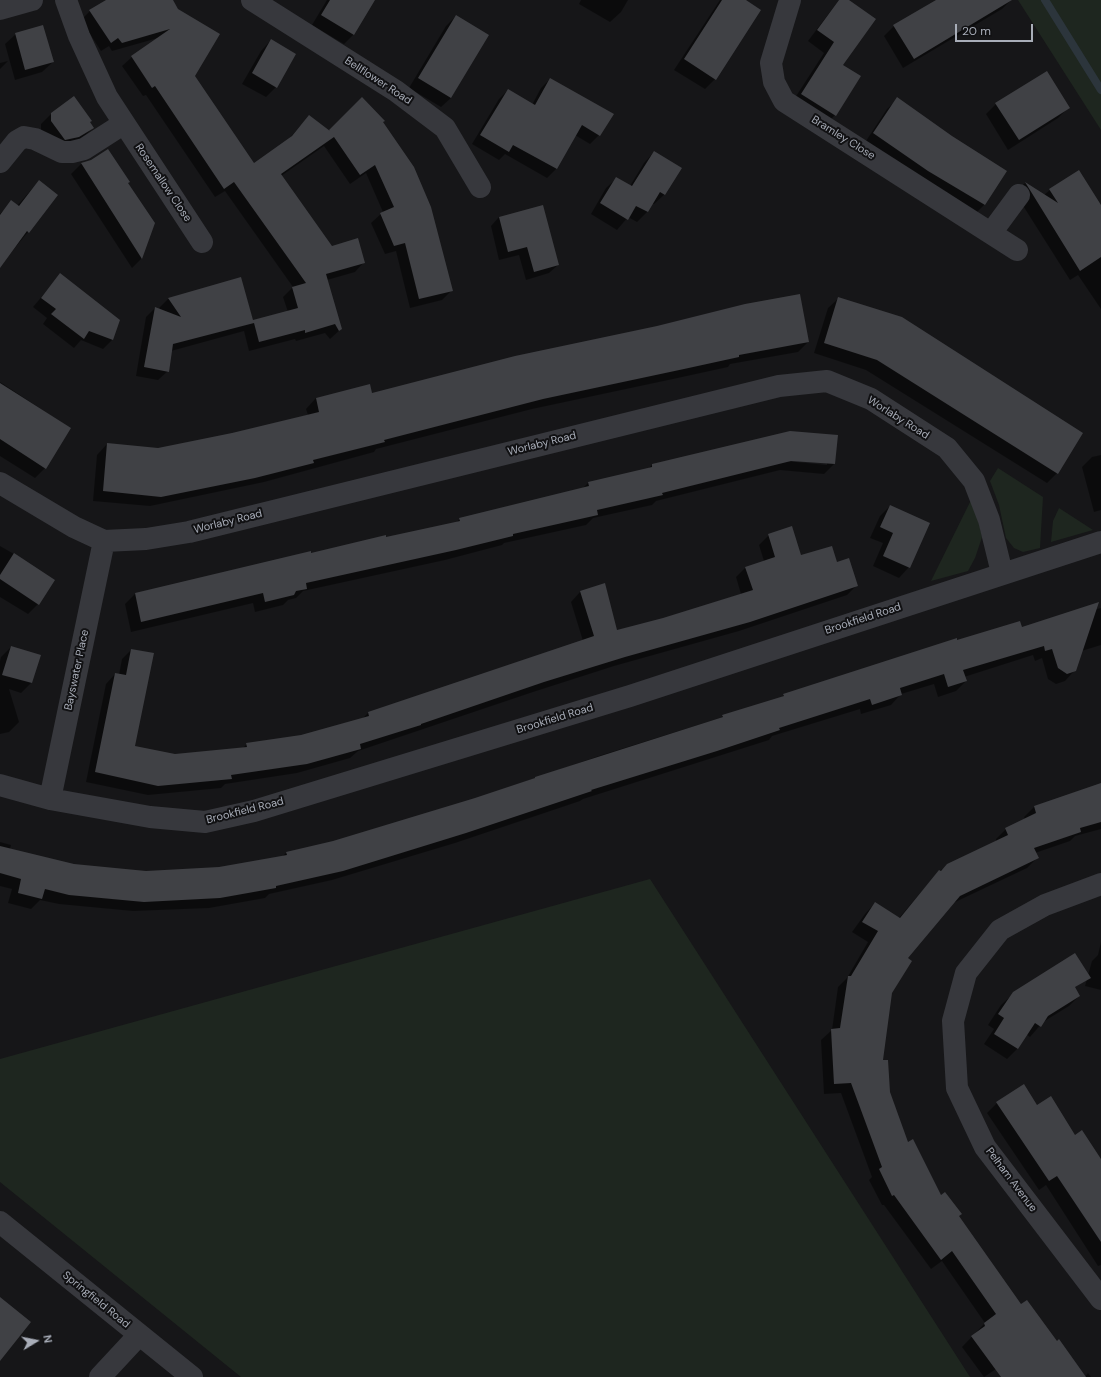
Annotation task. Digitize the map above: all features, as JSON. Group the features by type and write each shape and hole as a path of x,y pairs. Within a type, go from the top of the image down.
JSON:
{"street":[{"path":"0,9 32,0"},
{"name":"Rosemallow Close","path":"66,0 79,36 107,97 123,124 202,242"},
{"name":"Bellflower Road","path":"252,0 396,91 445,128 480,187"},
{"name":"Bramley Close","path":"790,0 771,63 774,82 784,101 1017,250"},
{"path":"0,162 16,141 24,137 35,139 62,152 72,152 84,149 123,124"},
{"path":"991,233 1019,195"},
{"name":"Worlaby Road","path":"0,483 74,527 104,541 146,539 189,532 779,386 827,381 871,400 947,448 974,481 989,520 1002,573"},
{"name":"Bayswater Place","path":"50,799 104,541"},
{"name":"Brookfield Road","path":"0,785 50,799 150,817 205,822 254,811 630,696 1002,573 1101,542"},
{"name":"Pelham Avenue","path":"1101,884 1045,905 1000,930 966,974 953,1021 957,1088 985,1148 1101,1300"},
{"name":"Springfield Road","path":"0,1222 192,1377"},
{"path":"100,1377 139,1335"}],"shaded area":[{"path":"1018,0 1101,0 1101,130"},
{"path":"998,468 1043,497 1040,548 1023,552 1014,548 1006,538 999,505 990,481"},
{"path":"973,496 982,537 975,558 968,571 931,581"},
{"path":"1059,508 1093,530 1051,542 1053,521"},
{"path":"650,879 970,1377 241,1377 0,1182 0,1059"}],"building":[{"path":"106,0 173,0 178,9 220,34 195,76 254,163 292,136 309,115 330,131 329,130 362,97 385,121 383,122 414,167 431,207 453,291 419,299 405,243 394,246 380,213 394,207 375,165 360,175 334,137 281,174 332,246 358,238 365,263 326,274 342,329 339,331 335,324 305,333 305,330 259,342 254,323 173,344 169,372 144,367 155,307 181,317 168,298 241,277 253,320 298,308 292,287 306,283 234,182 224,189 155,86 152,88 131,56 170,29 122,43 118,38 111,43 89,10"},
{"path":"330,0 375,0 354,35 321,15"},
{"path":"722,0 746,0 761,10 716,80 684,59"},
{"path":"839,0 849,0 876,19 843,65 861,76 836,116 801,94 834,42 817,30"},
{"path":"936,0 1012,0 914,59 893,25"},
{"path":"456,15 489,35 451,98 418,78"},
{"path":"43,25 54,62 25,70 15,33"},
{"path":"271,39 296,54 277,88 252,73"},
{"path":"1047,71 1070,108 1019,140 995,103"},
{"path":"550,78 614,114 600,136 582,125 557,169 513,145 509,152 480,135 508,89 535,105"},
{"path":"74,96 92,121 90,122 94,128 79,137 65,140 51,121 51,113"},
{"path":"897,97 952,136 1007,171 985,205 928,171 873,133"},
{"path":"108,149 130,182 128,183 155,223 142,259 81,163 91,160"},
{"path":"654,151 682,168 665,195 660,192 648,212 636,206 628,220 600,203 616,177 632,186"},
{"path":"1079,170 1101,205 1101,257 1080,271 1025,182 1058,203 1049,189"},
{"path":"39,180 58,195 29,233 27,231 0,268 0,215 11,200 19,206"},
{"path":"543,205 559,265 534,272 527,247 508,252 499,217"},
{"path":"60,273 120,320 113,340 89,331 84,339 51,314 56,309 41,298"},
{"path":"800,294 809,342 739,355 739,357 543,399 384,440 385,442 313,460 314,463 255,478 161,497 103,491 107,443 158,448 232,433 319,412 316,398 370,384 372,393 515,356 657,326 745,304"},
{"path":"838,297 902,317 1083,433 1058,474 877,360 824,343"},
{"path":"0,383 71,428 46,469 0,439"},
{"path":"790,431 838,435 835,464 791,461 662,493 663,495 597,510 598,515 513,534 513,536 456,550 306,583 307,589 296,591 294,595 265,602 263,593 141,622 135,593 311,551 311,553 386,535 386,537 460,521 459,518 589,486 588,482 652,467 652,464"},
{"path":"890,505 930,523 910,568 883,556 893,533 880,527"},
{"path":"792,526 801,555 832,546 837,562 849,558 858,586 750,622 625,657 544,682 421,725 360,744 361,749 307,764 231,775 232,779 158,786 95,772 115,673 126,675 131,649 154,653 135,746 175,754 247,747 246,743 301,735 369,716 368,712 594,636 580,591 605,583 617,630 663,618 753,590 745,567 775,557 768,534"},
{"path":"14,553 55,580 39,605 0,579 0,575"},
{"path":"1099,602 1076,671 1067,674 1058,668 1052,649 1045,651 1044,646 963,670 967,681 948,687 944,674 900,688 902,695 872,705 870,699 779,728 780,730 717,751 591,790 592,791 466,833 343,871 276,886 276,888 220,898 144,902 69,895 45,889 42,899 18,893 21,879 0,873 0,846 74,864 146,871 219,867 287,855 286,852 333,841 475,798 535,777 723,717 722,715 784,696 783,694 957,638 957,640 1020,621 1022,627"},
{"path":"11,646 41,655 32,683 2,675"},
{"path":"1101,783 1101,822 1080,828 1081,832 1034,848 1039,858 960,896 908,958 912,961 892,993 883,1060 888,1060 890,1092 908,1142 913,1139 941,1195 945,1192 962,1214 959,1216 1021,1304 1027,1300 1057,1341 1059,1339 1086,1377 1001,1377 971,1336 985,1326 984,1323 996,1314 952,1251 941,1260 894,1195 892,1196 879,1169 882,1167 851,1083 834,1084 831,1029 840,1028 848,976 851,976 878,931 862,922 875,902 900,918 939,870 941,871 947,864 1008,835 1005,828 1036,813 1034,806"},
{"path":"1075,953 1091,978 1075,987 1080,996 1048,1016 1041,1027 1035,1023 1018,1049 994,1034 1004,1018 998,1014 1013,992"},
{"path":"1024,1084 1037,1105 1051,1096 1075,1135 1082,1130 1101,1159 1101,1242 1057,1176 1049,1181 996,1102"},
{"path":"0,1297 31,1322 0,1361"}],"waterway":[{"path":"1045,0 1101,90"}]}
